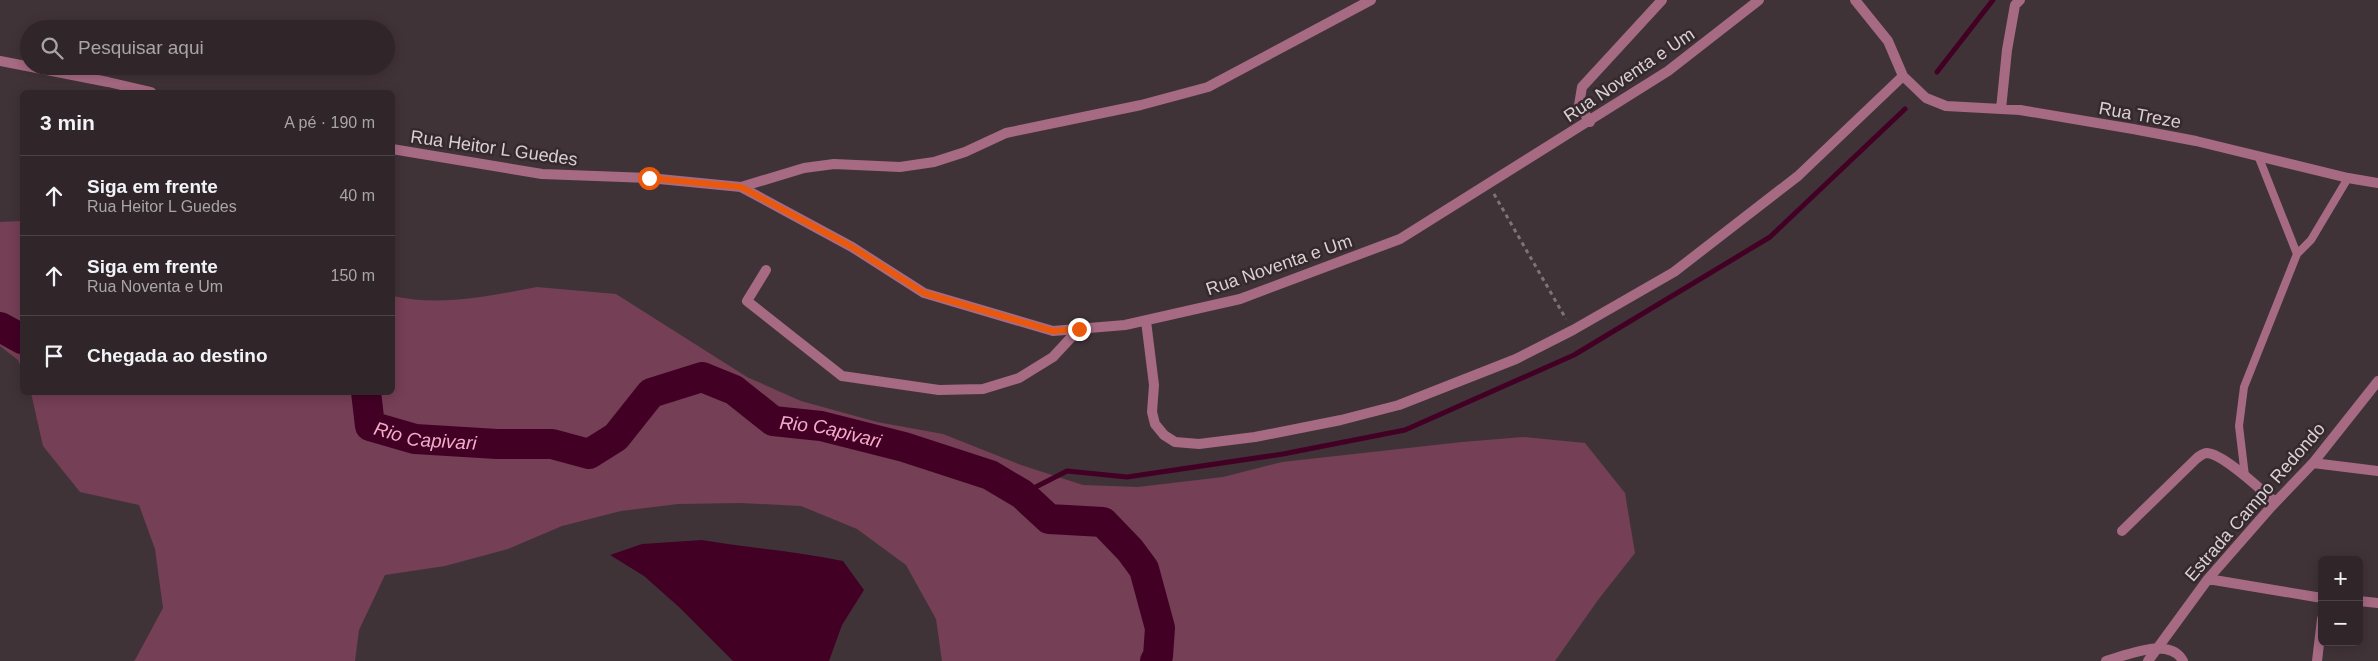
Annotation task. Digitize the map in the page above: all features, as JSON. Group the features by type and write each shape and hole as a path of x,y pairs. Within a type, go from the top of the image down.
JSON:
{"street":[{"path":"741,187 804,168 834,164 900,167 934,162 965,152 1006,134 1141,105 1208,87 1371,0"},
{"path":"1590,122 1579,105 1582,87 1662,0"},
{"name":"Rua Noventa e Um","path":"741,187 852,247 924,293 1053,331 1125,325 1240,299 1400,239 1668,72 1759,0"},
{"path":"1146,321 1154,385 1152,412 1156,424 1164,435 1175,442 1199,444 1341,420 1399,405 1516,359 1573,330 1674,272 1798,176 1903,76 1888,41 1855,0"},
{"path":"2001,109 2007,50 2016,5 2020,0"},
{"path":"0,61 20,65"},
{"path":"72,75 142,90"},
{"name":"Rua Treze","path":"1903,76 1926,98 1946,106 2020,110 2133,129 2196,141 2259,158 2378,183"},
{"name":"Rua Heitor L Guedes","path":"395,150 542,174 649,178 741,187"},
{"path":"766,270 746,301 842,376 939,390 984,388 1019,378 1053,357 1079,329"},
{"name":"Estrada Campo Redondo","path":"2148,661 2208,579 2275,502 2313,463 2378,381"},
{"path":"2122,531 2197,458 2205,453 2214,454 2245,476 2275,502"},
{"path":"2313,463 2378,471"},
{"path":"2208,579 2318,597"},
{"path":"2363,601 2378,603"},
{"path":"2317,661 2319,646"},
{"path":"2106,661 2159,647 2176,652 2183,661"}],"lane":[{"path":"2259,158 2297,254"},
{"path":"2245,476 2239,426 2244,387 2297,254 2311,240 2348,178"}],"path":[{"path":"1489,185 1573,330"}],"shaded area":[{"path":"20,221 20,365 18,360 0,346 0,222"},
{"path":"537,287 616,294 747,377 801,401 877,422 943,434 1021,465 1083,485 1138,487 1223,477 1282,462 1462,442 1523,437 1585,443 1625,493 1635,553 1598,600 1555,661 942,661 936,619 906,565 857,529 801,506 740,503 678,504 621,511 562,526 508,549 445,566 385,575 359,630 355,661 133,661 163,608 155,549 139,505 80,492 43,446 31,395 395,395 395,296 429,300 483,297"},
{"path":"702,540 843,561 864,590 842,625 829,661 733,661 680,608 644,576 610,555 642,544"}],"waterway":[{"path":"1937,72 1993,0"},
{"path":"1022,494 1067,471 1127,477 1283,454 1405,430 1574,355 1770,237 1905,109"},
{"name":"Rio Capivari","path":"0,327 20,338"},
{"name":"Rio Capivari","path":"366,395 370,426 415,439 497,444 552,444 589,454 616,437 651,393 702,377 734,390 773,421 821,426 904,447 990,475 1022,494 1049,519 1103,522 1130,550 1144,569 1160,628 1158,656 1155,661"}],"route":[{"path":"649,178 741,187 852,247 924,293 1053,331 1079,329"}]}
